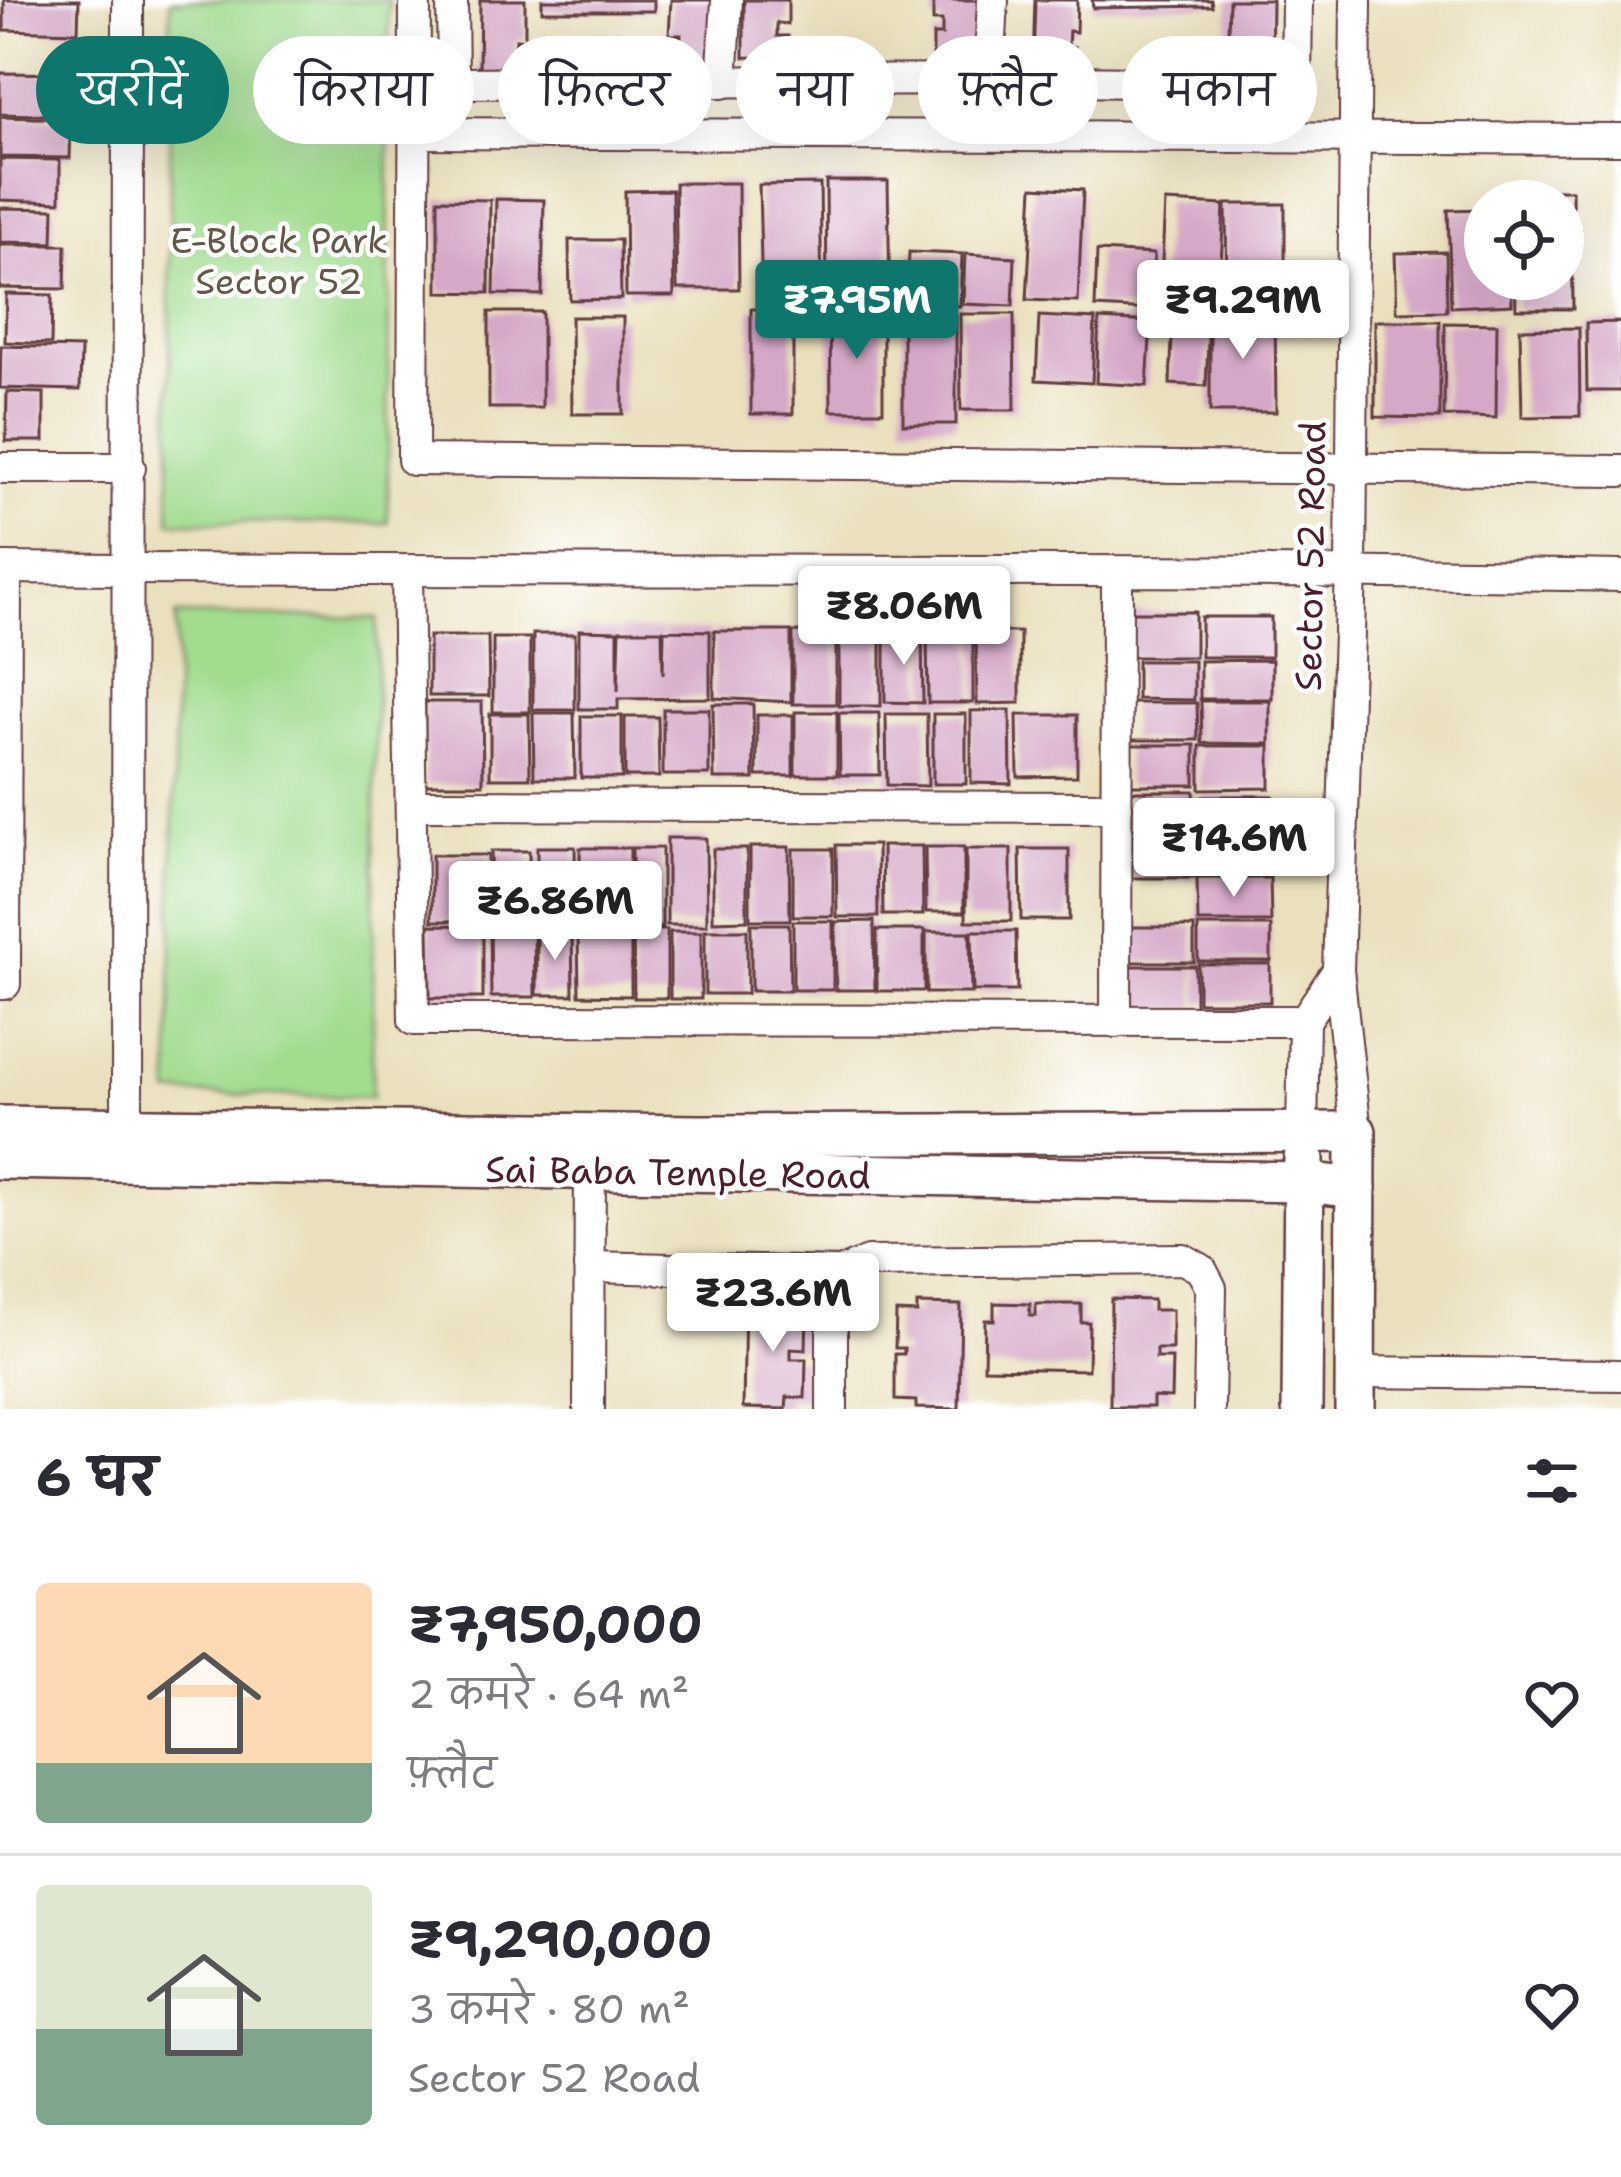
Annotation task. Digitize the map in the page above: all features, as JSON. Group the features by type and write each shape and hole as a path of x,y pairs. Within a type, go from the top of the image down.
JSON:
{"street":[{"path":"127,1128 128,0"},
{"path":"415,0 415,36"},
{"path":"452,0 453,83 918,81"},
{"path":"722,82 727,0"},
{"path":"991,36 993,0"},
{"path":"1098,81 1296,84 1297,0"},
{"name":"Sector 52 Road","path":"1356,0 1351,572 1338,970 1356,1132"},
{"path":"474,133 1621,139"},
{"path":"414,144 412,460 1621,471"},
{"path":"0,468 130,468"},
{"path":"0,983 4,983 3,568 1621,576"},
{"path":"406,571 414,1020 1304,1021"},
{"path":"1116,1022 1118,572"},
{"path":"411,806 1117,807"},
{"path":"1302,1409 1304,1021 1338,970"},
{"name":"Sai Baba Temple Road","path":"0,1126 127,1128 1356,1188"},
{"path":"1356,1132 1355,1390 1621,1375"},
{"name":"Sai Baba Temple Road","path":"0,1160 590,1152 1356,1132"},
{"path":"589,1409 590,1152"},
{"path":"589,1267 841,1273 868,1262 1183,1259 1201,1269 1210,1288 1209,1409"},
{"path":"832,1409 832,1307 841,1273"}],"green space":[{"name":"E-Block Park Sector 52","path":"170,0 389,0 389,36 253,36 253,144 389,144 388,523 170,522 170,144 229,144 229,36 170,36"},
{"path":"176,615 377,618 372,1097 170,1094"}],"building":[{"path":"4,0 79,0 78,32 4,30"},
{"path":"480,0 525,0 525,36 498,36 498,74 479,74"},
{"path":"542,0 654,0 654,11 542,11"},
{"path":"671,0 717,0 714,73 712,36 669,35"},
{"path":"744,0 788,0 788,24 777,23 777,36 744,36"},
{"path":"933,0 985,0 984,36 933,36 942,35 942,21 933,21"},
{"path":"1035,0 1077,0 1076,32 1034,36"},
{"path":"1092,0 1211,0 1212,6 1093,8"},
{"path":"1229,0 1272,0 1271,36 1228,34"},
{"path":"0,73 36,73 36,115 0,114"},
{"path":"0,117 36,118 36,144 70,144 70,158 0,157"},
{"path":"0,159 60,160 60,202 0,200"},
{"path":"826,181 888,181 890,298 827,299"},
{"path":"675,183 738,183 739,289 677,289"},
{"path":"820,184 822,300 762,301 759,185"},
{"path":"1033,187 1083,190 1078,302 1027,300"},
{"path":"672,190 674,296 626,296 625,191"},
{"path":"438,199 490,200 489,293 438,292"},
{"path":"496,199 544,200 542,295 494,294"},
{"path":"1165,202 1224,205 1219,304 1160,300"},
{"path":"1226,204 1285,204 1285,305 1227,305"},
{"path":"0,208 54,209 53,243 0,242"},
{"path":"1448,210 1464,210 1464,300 1512,300 1512,304 1451,307"},
{"path":"569,240 620,240 621,299 570,300"},
{"path":"0,245 66,245 65,289 0,288"},
{"path":"1097,251 1154,254 1151,310 1095,307"},
{"path":"909,252 962,254 960,306 907,303"},
{"path":"1446,252 1447,311 1397,312 1395,253"},
{"path":"965,254 1015,257 1013,306 963,304"},
{"path":"6,294 52,295 51,344 5,342"},
{"path":"1516,300 1573,300 1573,309 1516,309"},
{"path":"751,309 793,309 793,414 751,414"},
{"path":"489,312 542,312 542,408 489,408"},
{"path":"1210,312 1275,313 1276,412 1210,412"},
{"path":"830,313 883,313 883,411 831,411"},
{"path":"960,314 1014,314 1015,410 961,410"},
{"path":"903,316 956,316 956,424 903,424"},
{"path":"1039,316 1095,319 1092,383 1036,380"},
{"path":"571,317 623,317 623,414 572,414"},
{"path":"1173,318 1209,320 1206,386 1170,384"},
{"path":"1099,319 1151,322 1147,386 1096,383"},
{"path":"1375,321 1440,321 1440,418 1375,417"},
{"path":"1621,322 1621,391 1587,391 1586,323"},
{"path":"1445,323 1497,324 1496,418 1444,416"},
{"path":"1579,328 1580,416 1522,417 1520,329"},
{"path":"1,346 81,348 80,390 0,388"},
{"path":"7,392 44,393 44,441 6,441"},
{"path":"1127,612 1195,612 1195,657 1127,657"},
{"path":"1201,617 1271,617 1271,657 1201,657"},
{"path":"579,630 618,631 618,691 620,630 662,630 663,674 664,630 710,631 710,698 618,699 618,709 579,709"},
{"path":"714,631 791,631 791,702 714,698"},
{"path":"793,632 836,632 836,704 793,704"},
{"path":"976,632 1020,632 1020,703 977,704"},
{"path":"839,633 881,634 881,706 839,706"},
{"path":"927,633 973,633 973,703 928,703"},
{"path":"533,634 575,634 575,710 533,710"},
{"path":"885,634 922,634 923,703 885,702"},
{"path":"429,636 488,636 489,696 429,696"},
{"path":"493,638 530,638 530,712 493,712"},
{"path":"1272,660 1272,699 1200,699 1200,661"},
{"path":"1137,661 1194,661 1194,700 1137,699"},
{"path":"1201,701 1270,701 1270,744 1202,743"},
{"path":"425,702 482,702 483,784 425,784"},
{"path":"1131,703 1197,703 1198,740 1131,740"},
{"path":"713,704 753,704 754,779 714,779"},
{"path":"663,709 709,709 709,775 663,775"},
{"path":"1010,710 1011,784 971,783 971,711"},
{"path":"795,712 837,712 837,775 795,775"},
{"path":"533,713 574,713 575,778 534,778"},
{"path":"839,713 879,713 880,775 840,775"},
{"path":"490,714 529,714 530,778 490,778"},
{"path":"886,714 927,714 928,786 887,785"},
{"path":"933,714 966,714 966,784 933,784"},
{"path":"757,715 793,715 793,776 757,776"},
{"path":"1017,715 1077,715 1077,776 1018,777"},
{"path":"581,716 622,716 622,778 581,778"},
{"path":"625,717 658,717 659,777 625,777"},
{"path":"1126,745 1195,745 1195,785 1127,785"},
{"path":"1200,746 1270,746 1270,788 1200,789"},
{"path":"1130,791 1194,791 1195,829 1130,829"},
{"path":"1203,796 1273,796 1273,831 1203,831"},
{"path":"1126,835 1193,835 1194,878 1126,878"},
{"path":"667,838 706,838 707,925 667,925"},
{"path":"1197,838 1271,838 1271,875 1197,875"},
{"path":"836,845 877,845 878,917 837,917"},
{"path":"882,846 922,846 923,915 883,915"},
{"path":"537,847 575,847 576,925 537,925"},
{"path":"750,847 789,847 790,920 750,920"},
{"path":"925,847 964,847 964,912 926,912"},
{"path":"580,848 630,848 630,927 581,927"},
{"path":"632,848 662,848 662,928 632,928"},
{"path":"713,849 747,849 747,920 713,921"},
{"path":"793,849 833,849 833,916 793,916"},
{"path":"966,849 1011,849 1011,921 966,921"},
{"path":"1020,849 1069,849 1069,920 1021,920"},
{"path":"491,851 529,851 530,922 492,922"},
{"path":"432,855 488,855 489,921 432,921"},
{"path":"1197,878 1270,878 1271,922 1198,922"},
{"path":"793,921 833,921 833,990 793,990"},
{"path":"874,921 875,990 836,990 835,922"},
{"path":"751,924 789,924 790,991 751,991"},
{"path":"429,925 483,926 483,998 430,998"},
{"path":"490,925 534,925 535,997 491,997"},
{"path":"1198,926 1271,926 1271,961 1198,961"},
{"path":"1127,927 1194,927 1194,962 1127,962"},
{"path":"633,930 667,930 667,998 634,998"},
{"path":"705,930 747,930 747,994 705,994"},
{"path":"877,930 924,930 924,991 877,991"},
{"path":"537,931 572,931 573,995 537,995"},
{"path":"578,931 631,931 631,996 579,995"},
{"path":"972,931 1016,931 1017,991 973,991"},
{"path":"670,932 701,932 701,999 670,999"},
{"path":"926,932 970,932 971,993 926,993"},
{"path":"1198,964 1270,964 1270,1002 1198,1002"},
{"path":"1124,966 1195,966 1195,1009 1124,1009"},
{"path":"1111,1299 1153,1300 1153,1310 1172,1310 1172,1349 1156,1349 1156,1358 1172,1358 1171,1398 1153,1397 1153,1407 1110,1407"},
{"path":"745,1302 785,1303 785,1311 807,1311 806,1350 791,1349 791,1359 806,1359 805,1398 787,1397 786,1409 743,1408"},
{"path":"994,1303 1030,1304 1030,1316 1036,1316 1036,1304 1081,1304 1081,1322 1089,1322 1088,1370 984,1368 985,1320 994,1320"},
{"path":"917,1304 961,1305 959,1409 916,1408 916,1401 895,1400 895,1354 904,1354 904,1348 895,1348 896,1312 917,1313"}]}
